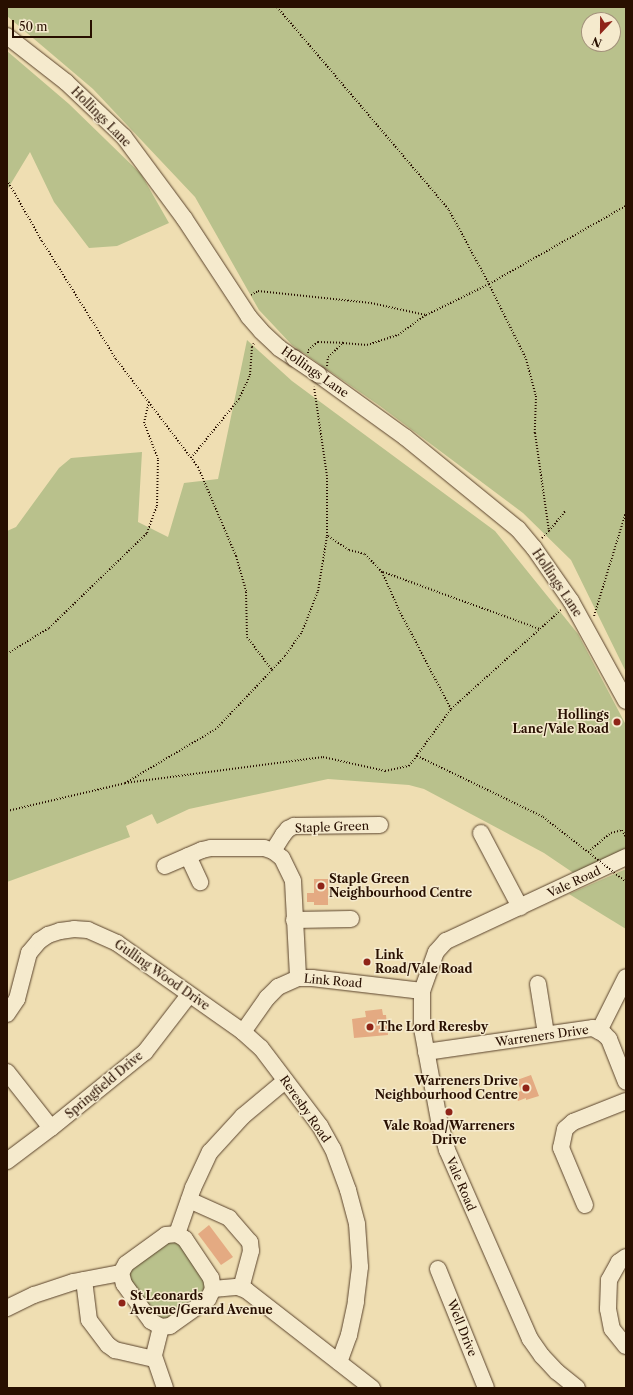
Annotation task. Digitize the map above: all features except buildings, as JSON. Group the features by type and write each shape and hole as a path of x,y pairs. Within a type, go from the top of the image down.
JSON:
{"street":[{"name":"Hollings Lane","path":"7,36 66,82 124,137 184,218 240,303 261,331 279,348 302,358 319,378 405,437 518,529 534,548 571,601 590,632 626,701"},
{"name":"Staple Green","path":"273,851 288,829 294,826 380,825"},
{"path":"481,833 520,907"},
{"path":"165,866 211,848 253,846 273,851 282,858 293,881 298,978"},
{"path":"188,856 200,882"},
{"name":"Vale Road","path":"577,1388 557,1372 542,1356 522,1325 447,1150 439,1120 422,1028 422,991 429,967 436,952 446,941 626,857"},
{"path":"294,920 351,919"},
{"name":"Gulling Wood Drive","path":"7,1014 18,999 29,953 39,941 48,935 74,929 88,930 117,943 189,995 244,1032"},
{"path":"599,1031 626,977"},
{"name":"Link Road","path":"244,1032 267,998 278,987 298,978 312,978 422,991"},
{"path":"538,984 546,1034"},
{"name":"Springfield Drive","path":"7,1161 51,1128 145,1052 189,995"},
{"name":"Warreners Drive","path":"426,1052 587,1028 599,1031 609,1040 626,1082"},
{"name":"Reresby Road","path":"244,1032 261,1048 320,1126 333,1149 348,1190 357,1224 360,1267 356,1302 349,1335 339,1362"},
{"path":"7,1072 51,1128"},
{"path":"176,1234 210,1152 243,1116 286,1081"},
{"path":"585,1205 561,1148 565,1129 573,1122 626,1101"},
{"path":"189,1200 229,1218 250,1242 251,1251 241,1288"},
{"path":"176,1234 185,1239 194,1252 211,1278 214,1289 208,1299 176,1322 170,1326 161,1327 151,1321 124,1284 121,1273 126,1264 166,1235 176,1234"},
{"path":"626,1257 619,1262 609,1280 608,1318 612,1329 626,1346"},
{"name":"Well Drive","path":"438,1269 486,1388"},
{"path":"7,1308 34,1295 84,1280 121,1273"},
{"path":"84,1280 89,1320 111,1349 154,1358"},
{"path":"214,1289 241,1288 246,1290 372,1388"},
{"path":"161,1327 154,1358 165,1388"}],"path":[{"path":"276,7 448,210 490,284 526,359 536,396 535,433 549,531"},
{"path":"7,180 42,241 116,358 198,467 236,556 246,592 247,637 272,670"},
{"path":"302,358 308,350 318,342 367,345 398,335 426,315 490,284 626,206"},
{"path":"240,303 258,291 371,303 426,315"},
{"path":"191,458 239,398 250,375 252,347 261,331"},
{"path":"125,783 216,729 285,656 302,632 318,591 328,536 327,476 319,378 328,357 343,343"},
{"path":"7,654 49,628 146,533 157,506 158,459 144,423 149,402"},
{"path":"534,548 565,511"},
{"path":"590,632 626,512"},
{"path":"328,536 349,550 365,554 382,572 398,610 451,709"},
{"path":"382,572 540,629"},
{"path":"7,810 125,783 323,757 385,772 409,766 451,709 571,601"},
{"path":"417,756 543,817 626,882"},
{"path":"588,852 611,833 622,830 626,836"}],"green space":[{"path":"7,7 626,7 626,672 571,560 523,513 380,406 292,345 259,310 195,197 93,89 7,16"},
{"path":"7,51 69,104 141,174 169,223 117,246 89,248 54,202 30,152 7,190"},
{"path":"247,340 292,381 495,531 578,634 626,725 626,850 575,874 544,853 424,789 409,785 328,779 189,809 157,824 152,814 126,826 130,837 7,882 7,531 16,527 59,468 71,458 142,452 138,522 168,537 184,483 218,479"},
{"path":"626,869 626,929 569,894"},
{"path":"169,1241 179,1243 207,1283 204,1294 168,1320 160,1319 156,1316 129,1278 129,1273 133,1267"}],"place":[{"name":"Hollings Lane/Vale Road","path":"617,722"},
{"name":"Staple Green Neighbourhood Centre","path":"321,886"},
{"name":"Link Road/Vale Road","path":"367,962"},
{"name":"The Lord Reresby","path":"370,1027"},
{"name":"Warreners Drive Neighbourhood Centre","path":"526,1088"},
{"name":"Vale Road/Warreners Drive","path":"449,1112"},
{"name":"St Leonards Avenue/Gerard Avenue","path":"122,1303"}]}
